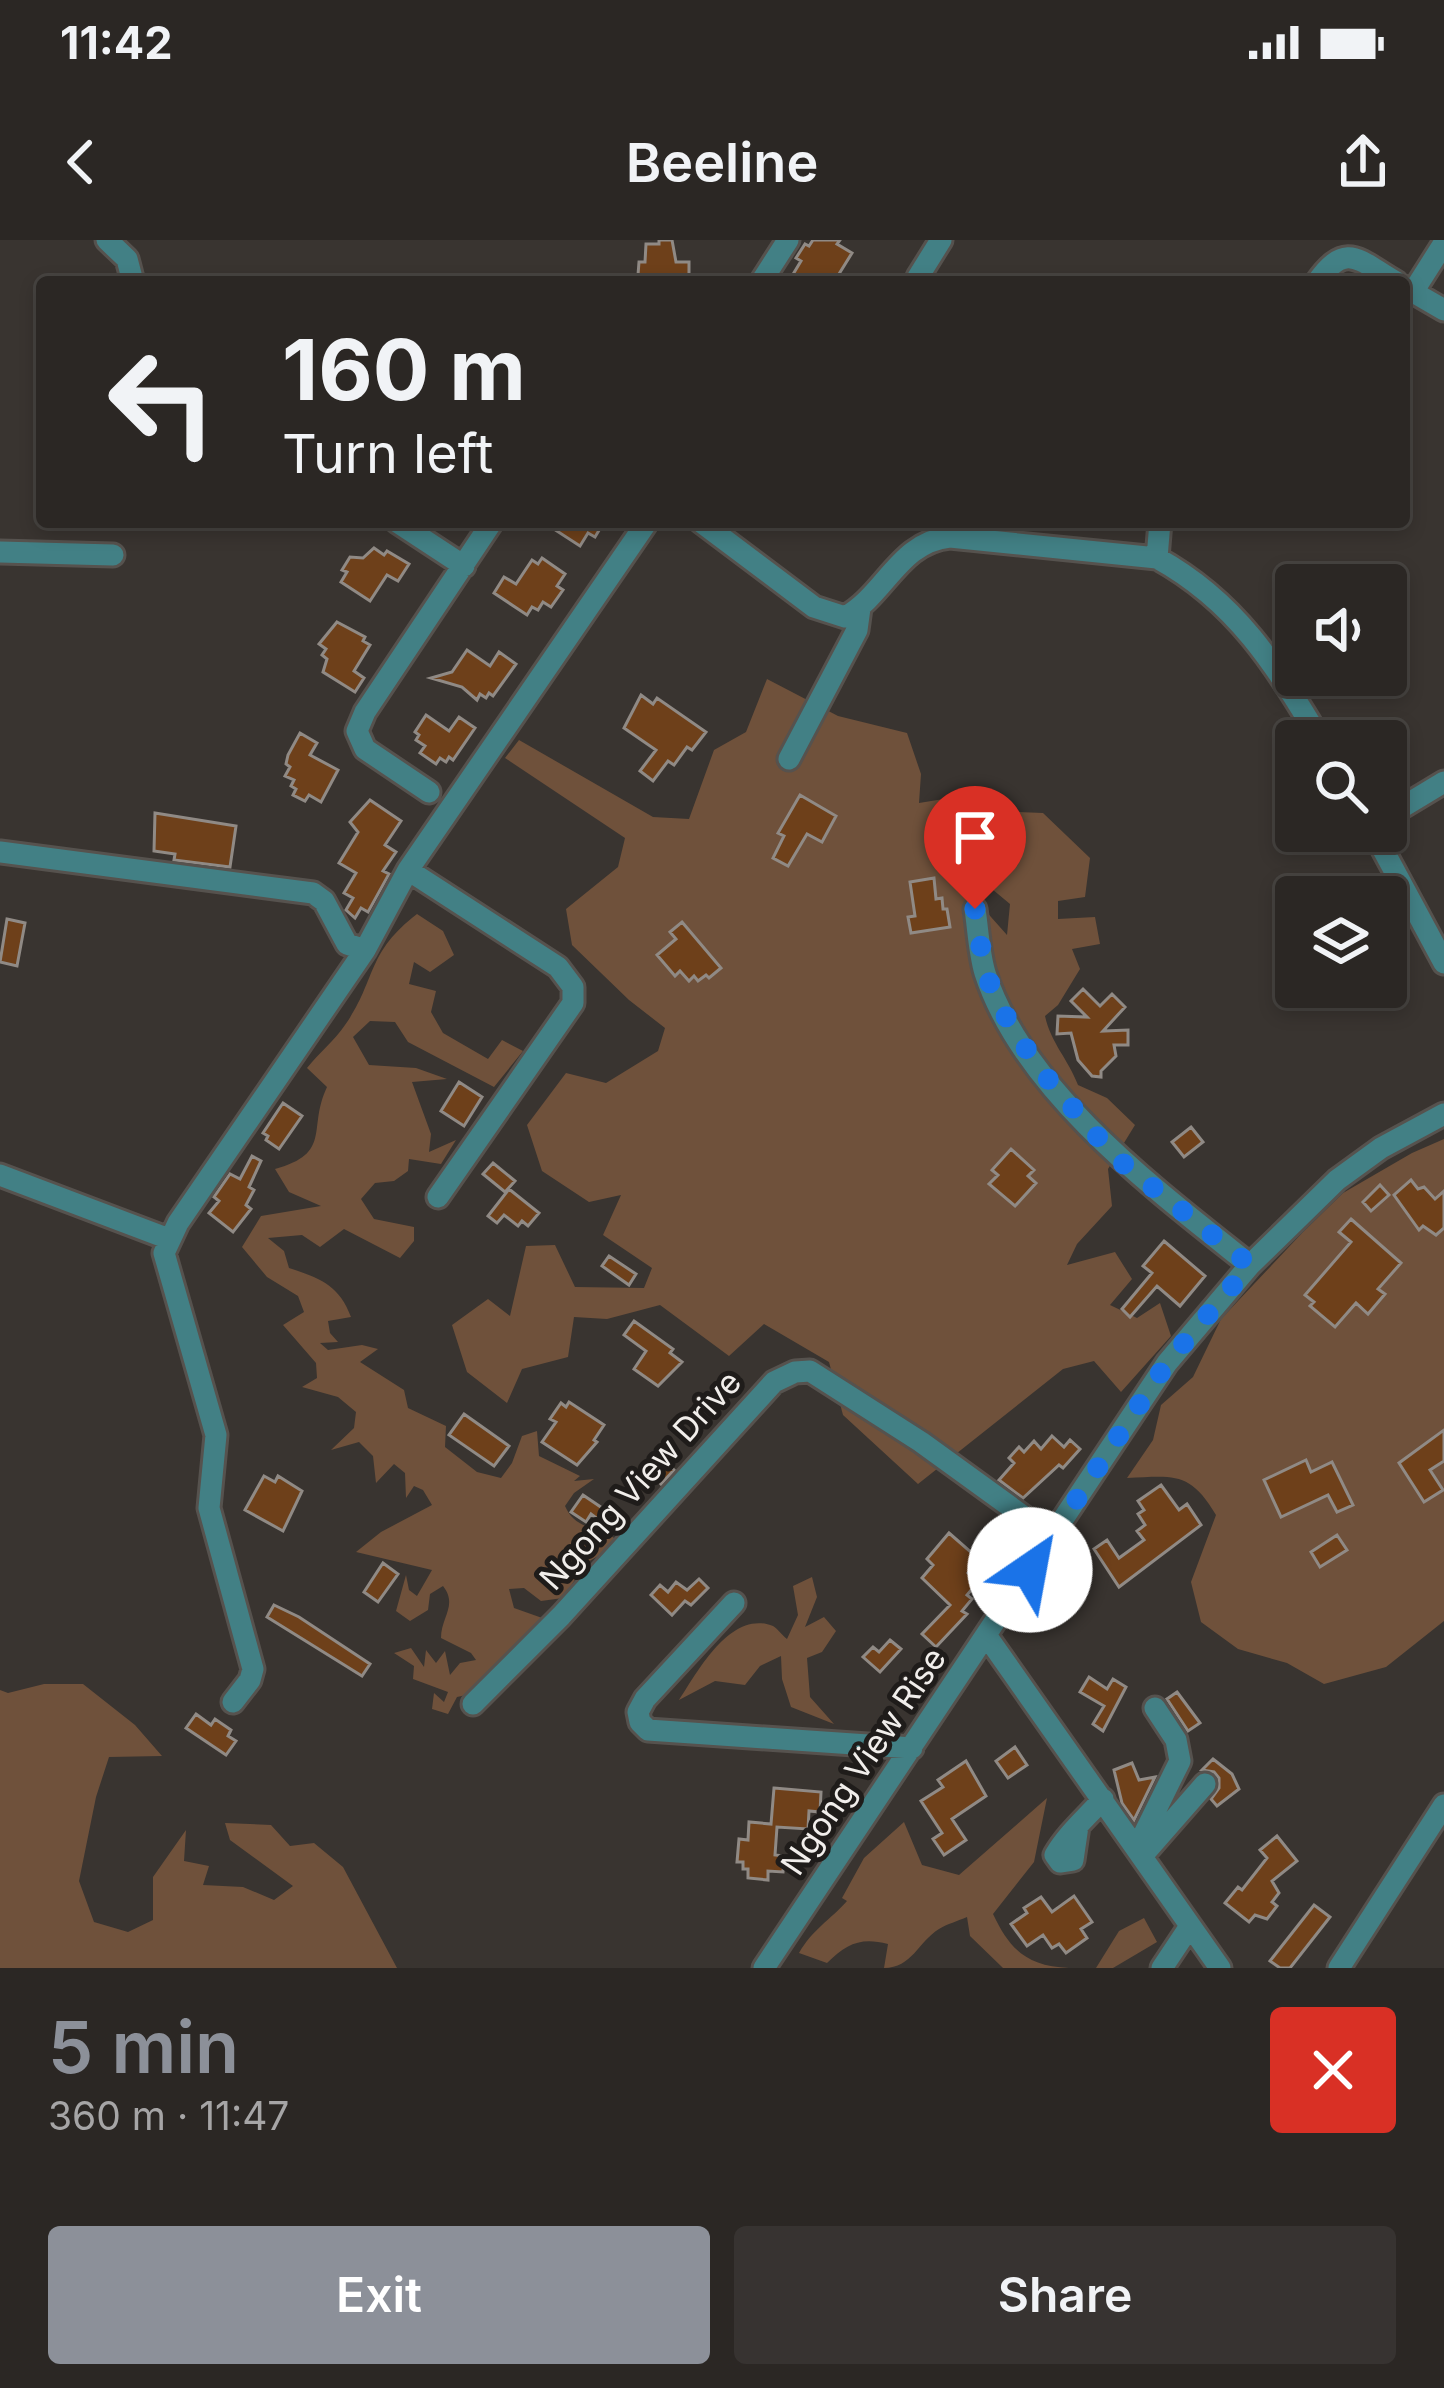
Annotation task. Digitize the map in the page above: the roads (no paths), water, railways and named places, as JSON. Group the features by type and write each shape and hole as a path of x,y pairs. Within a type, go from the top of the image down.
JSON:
{"street":[{"path":"107,240 127,259 131,276"},
{"path":"765,276 788,240"},
{"path":"918,276 941,240"},
{"path":"1410,280 1444,243"},
{"path":"1322,276 1338,257 1349,256 1384,276"},
{"path":"1410,290 1444,310"},
{"path":"406,528 464,566"},
{"path":"430,792 365,748 357,731 488,528"},
{"path":"233,1702 253,1669 209,1508 216,1435 167,1269 164,1253 169,1238 365,950 408,870 643,528"},
{"path":"709,528 814,607 845,617 860,608 921,533 1157,558 1185,573 1238,618 1307,720"},
{"path":"1157,558 1160,528"},
{"path":"0,552 113,555"},
{"path":"789,759 856,630 860,608"},
{"path":"1407,804 1444,782"},
{"path":"0,852 313,893 324,901 347,944 365,950"},
{"path":"1384,852 1444,963"},
{"path":"408,870 558,968 573,987 573,1003 438,1197"},
{"path":"975,909 985,973 1012,1029 1048,1079 1115,1157 1250,1265"},
{"name":"Ngong View Rise","path":"764,1968 1167,1363 1250,1265 1337,1180 1381,1148 1444,1114"},
{"path":"0,1175 169,1238"},
{"name":"Ngong View Drive","path":"473,1704 561,1616 774,1382 795,1372 810,1370 857,1399 1052,1537"},
{"path":"734,1603 646,1699 638,1712 648,1730 912,1748"},
{"path":"986,1636 1220,1968"},
{"path":"1139,1852 1180,1761 1176,1740 1155,1708"},
{"path":"1139,1852 1205,1784"},
{"path":"1078,1826 1103,1799"},
{"path":"1339,1968 1444,1805"},
{"path":"1162,1968 1190,1926"}]}
